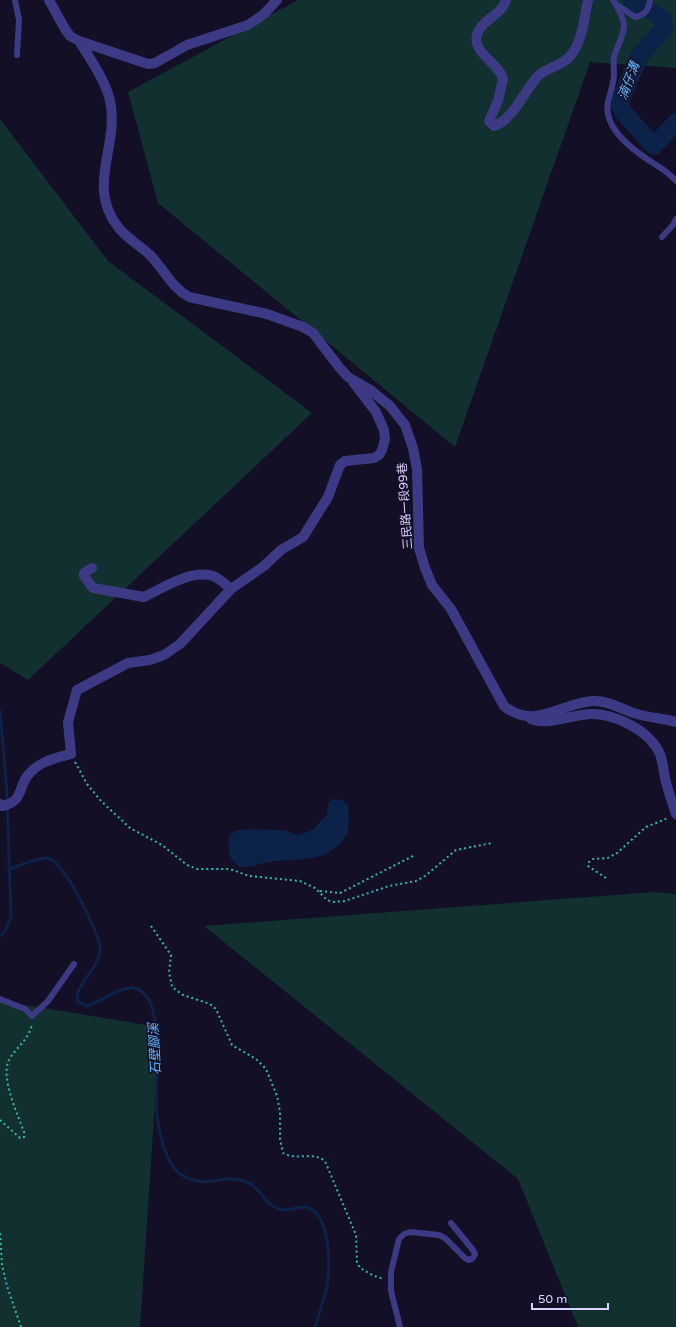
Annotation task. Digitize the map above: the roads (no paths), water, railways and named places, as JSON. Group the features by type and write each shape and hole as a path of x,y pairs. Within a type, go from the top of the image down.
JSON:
{"street":[{"path":"49,0 68,32 79,41 148,64 155,63 187,45 248,24 264,14 278,0"},
{"path":"506,0 502,9 482,25 478,33 477,41 480,49 497,67 503,79 498,101 489,121 494,126 499,124 507,117 539,75 565,62 572,55 582,33 588,0"},
{"name":"三民路一段99巷","path":"79,41 105,88 112,106 112,127 102,180 104,199 110,215 118,228 150,255 180,292 189,297 267,314 303,327 313,333 348,377 369,389 390,406 405,425 414,448 417,469 419,548 432,585 451,609 504,706 513,714 536,721 551,721 585,714 601,714 636,729 647,737 658,751 662,761 673,815"},
{"path":"0,804 2,806 11,804 17,799 28,774 40,764 52,758 71,754 68,722 77,690 128,663 150,660 164,655 180,644 231,589 264,566 280,550 303,537 328,497 340,465 345,461 374,458 382,450 385,440 384,430 376,412 348,377"},
{"path":"92,568 84,573 84,576 93,588 136,597 144,597 185,578 202,576 213,576 231,589"},
{"path":"525,717 537,716 594,701 604,702 638,715 676,722"}],"lane":[{"path":"15,0 19,20 17,55"},
{"path":"614,2 635,17 646,12 649,7 650,0"},
{"path":"614,2 624,25 623,34 614,59 614,76 608,97 607,108 609,118 613,127 624,139 645,158 668,173 676,181"},
{"path":"662,237 676,220"},
{"path":"0,999 25,1009 32,1016 48,1001 74,964"},
{"path":"400,1327 391,1291 394,1252 399,1239 404,1234 410,1232 439,1235 445,1238 466,1258 469,1260 473,1258 473,1250 451,1223"}],"water":[{"path":"332,799 342,800 348,805 349,819 347,833 341,843 333,850 313,858 269,862 246,867 239,866 230,857 229,836 235,831 248,829 284,830 298,835 313,830 327,814 328,803"}],"waterway":[{"name":"湳仔溝","path":"632,0 639,8"},
{"name":"湳仔溝","path":"651,11 657,14 663,22 664,28 639,57 621,99 620,105 623,112 654,146 676,122"},
{"name":"石壁腳溪","path":"0,711 7,794 11,917 5,931 0,936"},
{"name":"石壁腳溪","path":"9,869 47,858 54,862 62,871 80,898 94,927 100,948 96,963 79,990 77,996 78,1002 88,1006 118,991 130,988 135,988 146,995 152,1008 156,1025 157,1116 164,1148 175,1169 185,1177 193,1180 241,1180 252,1185 269,1203 279,1209 287,1210 307,1207 318,1215 326,1234 329,1268 327,1286 315,1327"}]}
